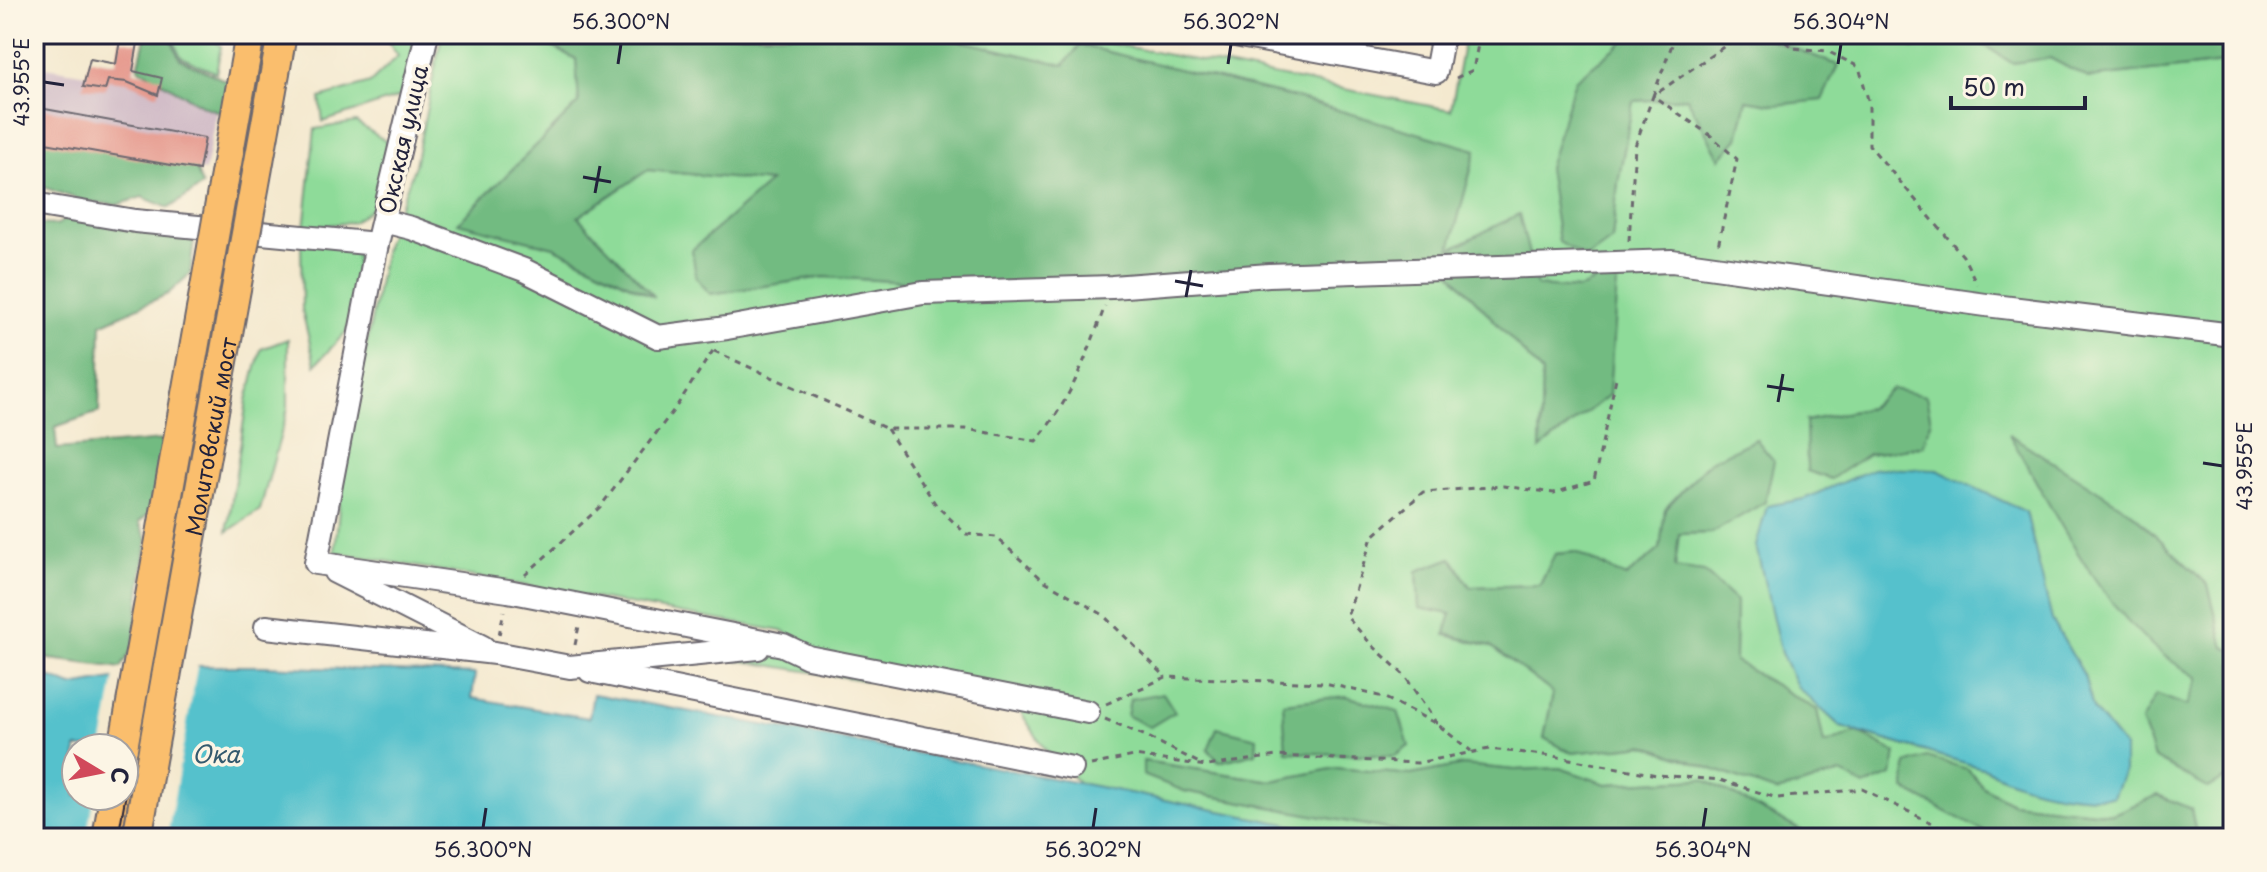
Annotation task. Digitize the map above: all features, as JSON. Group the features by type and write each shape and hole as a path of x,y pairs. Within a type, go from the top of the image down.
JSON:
{"main road":[{"name":"Молитовский мост","path":"126,732 250,34"},
{"name":"Молитовский мост","path":"137,838 282,34"},
{"path":"107,838 111,812"}],"street":[{"name":"Окская улица","path":"316,563 377,244 427,34"},
{"path":"1229,34 1301,40 1436,72 1443,34"},
{"path":"34,204 135,221 377,244"},
{"path":"383,221 411,228 524,270 658,337 727,328 923,293 1112,287 1269,275 1538,267 1628,261 1672,261 1714,266 1986,305 2233,335"},
{"path":"316,563 508,591 783,645 808,657 1088,712"},
{"path":"316,563 495,653"},
{"path":"266,627 495,653 1072,768"},
{"path":"570,667 783,645"}],"path":[{"path":"1452,80 1473,70 1480,34"},
{"path":"1628,261 1635,146 1676,34"},
{"path":"1653,96 1742,34"},
{"path":"1776,34 1793,48 1827,51 1859,67 1869,103 1869,145 1963,256 1986,305"},
{"path":"1653,96 1710,135 1737,159 1714,266"},
{"path":"713,351 887,429 966,429 1036,441 1058,416 1081,370 1112,287"},
{"path":"495,653 508,591 600,507 676,407 727,328"},
{"path":"1437,724 1405,676 1347,617 1372,537 1423,492 1503,486 1554,493 1594,481 1616,378"},
{"path":"887,429 936,505 966,534 996,537 1043,580 1102,614 1166,677"},
{"path":"570,667 584,606"},
{"path":"1088,712 1166,677 1325,683 1383,697 1437,724 1472,752"},
{"path":"1088,712 1207,766"},
{"path":"1072,768 1134,756 1207,766 1277,756 1417,763 1489,749 1502,750 1657,775 1720,780 1777,798 1862,789 1963,838"}],"shaded area":[{"path":"120,40 138,43 134,71 220,92 205,171 34,141 34,65 86,74 90,59 116,63"}],"green space":[{"path":"146,34 169,34 180,59 231,83 226,114 205,107 138,68"},
{"path":"171,34 208,34 221,46 216,73 181,57"},
{"path":"383,34 418,34 402,96 323,122 320,98 370,83 398,56"},
{"path":"442,34 528,34 576,59 579,103 459,223 554,247 652,296 578,217 648,170 771,182 692,250 711,294 824,277 1027,289 1440,261 1542,373 1540,448 1617,269 1579,289 1537,286 1449,250 1476,151 1296,98 1080,45 1064,65 932,34 1062,34 1451,110 1465,34 1633,34 1575,80 1612,240 1618,183 1633,101 1687,98 1738,138 1747,100 1776,105 1838,65 1756,34 1896,34 1913,48 1943,34 1967,34 2012,63 2050,58 2089,78 2233,62 2233,651 2224,647 2208,585 2131,512 2010,436 2162,654 2198,678 2187,706 2208,788 2233,774 2233,838 2197,838 2191,809 2158,795 2113,814 2012,803 1983,787 1968,769 1994,837 2003,838 1815,838 1702,779 1606,784 1560,768 1515,770 1463,765 1411,775 1336,768 1272,781 1144,761 1184,791 1435,838 1356,838 1079,783 1045,749 1015,704 735,660 801,646 786,632 335,552 342,474 386,243 415,165","holes":["1892,389 1923,446 1868,454 1806,421 1869,408","1710,461 1712,533 1678,534 1675,568 1736,601 1735,661 1817,710 1824,744 1864,786 1841,773 1777,792 1644,745 1572,753 1544,738 1553,693 1491,646 1445,635 1451,614 1419,608 1417,572 1451,558 1470,587 1540,585 1555,554 1575,552 1626,577 1661,549 1665,509","1804,499 2026,512 2051,620 2084,675 2093,709 2124,747 2094,797 2025,785 1986,769 1841,727 1799,688 1781,653 1770,603 1767,506","1208,749 1256,753 1219,762"]},
{"path":"528,34 932,34 1064,65 1080,45 1296,98 1476,150 1450,249 1519,214 1537,286 1579,289 1618,269 1609,395 1540,449 1542,373 1440,261 1027,289 824,277 710,294 696,277 692,250 770,182 648,170 578,217 655,297 554,247 458,223 579,103 576,59"},
{"path":"1633,34 1756,34 1838,65 1822,100 1776,105 1747,100 1738,138 1720,159 1687,98 1633,101 1618,183 1612,240 1587,258 1559,242 1548,168 1575,80"},
{"path":"1896,34 1943,34 1913,48"},
{"path":"1967,34 2148,34 2153,37 2198,34 2233,39 2233,62 2088,78 2050,58 2012,63"},
{"path":"356,122 387,142 377,204 353,222 304,228 315,129"},
{"path":"56,129 194,161 202,186 169,208 142,197 117,205 83,201 37,185 34,181 34,144"},
{"path":"68,216 194,239 190,274 168,294 101,324 99,412 55,427 57,449 162,440 156,508 139,522 147,539 133,648 121,668 34,657 34,224 57,225"},
{"path":"301,243 359,246 347,331 315,365 302,310"},
{"path":"288,339 288,408 260,510 227,532 247,400 261,349"},
{"path":"1892,389 1926,396 1931,421 1923,446 1868,454 1831,479 1807,471 1806,421 1869,408"},
{"path":"2009,434 2131,512 2208,585 2224,647 2233,651 2233,774 2208,788 2154,758 2141,721 2156,694 2187,706 2198,678 2162,654 2115,606 2076,551"},
{"path":"1756,439 1774,461 1765,502 1712,533 1679,534 1675,568 1704,572 1736,601 1735,661 1817,710 1824,744 1858,732 1896,753 1892,775 1864,786 1841,773 1777,792 1645,745 1572,753 1544,738 1553,693 1491,646 1445,634 1451,614 1419,608 1417,571 1452,558 1470,587 1540,585 1555,554 1575,552 1626,577 1660,549 1665,509 1710,461"},
{"path":"1163,693 1175,712 1150,727 1127,716 1130,699"},
{"path":"1346,696 1398,711 1409,746 1395,756 1286,752 1283,703"},
{"path":"1217,728 1257,738 1256,753 1219,762 1208,749"},
{"path":"1927,757 1968,769 1983,787 2012,803 2113,814 2158,795 2191,809 2197,838 1994,837 1905,790 1906,764"},
{"path":"1143,761 1272,781 1336,768 1411,775 1463,765 1515,770 1560,768 1606,784 1703,779 1815,838 1435,838 1184,791 1143,775"}],"water":[{"path":"1875,468 1937,470 2026,512 2052,620 2084,675 2093,709 2124,747 2124,771 2113,797 2064,794 2032,787 1986,769 1841,727 1798,688 1781,653 1756,546 1767,506 1804,499"},
{"name":"Ока","path":"190,666 475,674 472,698 589,718 593,694 1079,783 1356,838 34,838 34,671 72,686"}],"pier":[{"path":"198,662 167,838 86,838 91,812 140,812 140,732 105,732 115,675"}],"building":[{"path":"120,40 138,43 133,71 162,78 158,95 127,82 108,80 105,90 83,87 90,59 116,64"},
{"path":"34,107 205,138 199,170 34,141"}],"tram line":[{"path":"118,838 261,34"}]}
